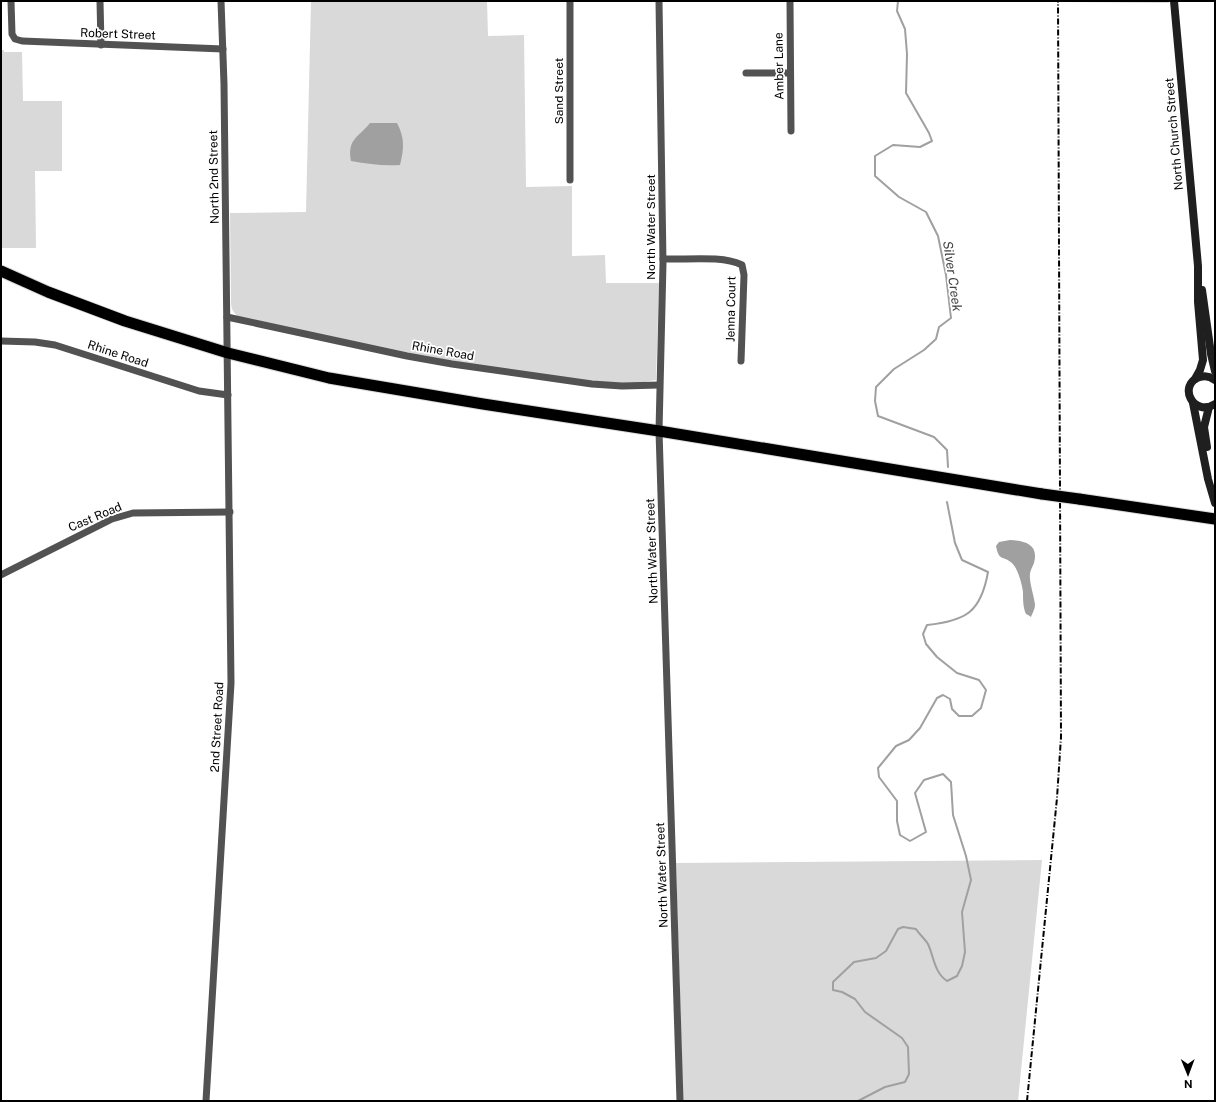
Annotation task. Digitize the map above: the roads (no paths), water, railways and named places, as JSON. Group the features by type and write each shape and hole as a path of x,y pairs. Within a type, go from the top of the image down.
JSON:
{"highway":[{"path":"1,271 48,292 125,321 228,353 279,366 370,385 1079,500 1215,519"}],"main road":[{"name":"North Church Street","path":"1174,1 1198,266 1215,371"},
{"name":"North Church Street","path":"1198,266 1198,302 1203,360 1200,370 1189,388 1208,479 1215,503 1204,428 1212,406"},
{"path":"1195,379 1208,376 1215,380"},
{"path":"1193,403 1200,407 1212,406"}],"street":[{"name":"Robert Street","path":"11,1 13,37 22,41 101,45 223,48"},
{"path":"100,1 101,45"},
{"name":"North 2nd Street","path":"221,1 223,48 226,317 228,353"},
{"name":"Sand Street","path":"570,1 570,180"},
{"name":"North Water Street","path":"659,1 663,259 659,431 680,1101"},
{"name":"Amber Lane","path":"790,1 791,131"},
{"path":"746,73 790,73"},
{"name":"Jenna Court","path":"663,259 721,259 736,262 742,265 744,275 741,361"},
{"name":"Rhine Road","path":"226,317 407,356 452,364 592,384 622,386 659,385"},
{"name":"Rhine Road","path":"1,341 34,342 55,345 199,391 228,395"},
{"name":"2nd Street Road","path":"206,1101 231,683 228,353"},
{"name":"Cast Road","path":"1,575 112,519 133,513 230,512"}],"waterway":[{"name":"Silver Creek","path":"898,1 897,11 905,29 907,54 906,93 932,141 920,147 893,145 875,156 875,176 899,197 926,212 938,236 946,275 951,318 939,327 936,339 924,350 894,369 876,387 875,401 878,416 934,437 947,450 948,467"},
{"path":"858,1101 885,1087 905,1082 909,1074 908,1047 902,1038 865,1012 855,999 842,992 833,990 833,982 854,962 876,958 886,951 898,929 903,927 916,929 925,940 939,973 947,981 957,976 962,966 965,952 962,912 971,880 966,856 953,815 951,782 943,774 924,780 915,793 926,832 910,841 900,835 897,821 897,801 879,777 878,768 896,746 909,740 920,728 937,698 943,695 950,699 952,709 959,716 972,716 981,708 986,690 979,680 957,673 937,657 926,644 923,634 927,625 952,621 970,612 981,597 988,572 962,560 955,543 947,502"}],"railway":[{"path":"1027,1101 1057,798 1061,737 1058,1"}]}
